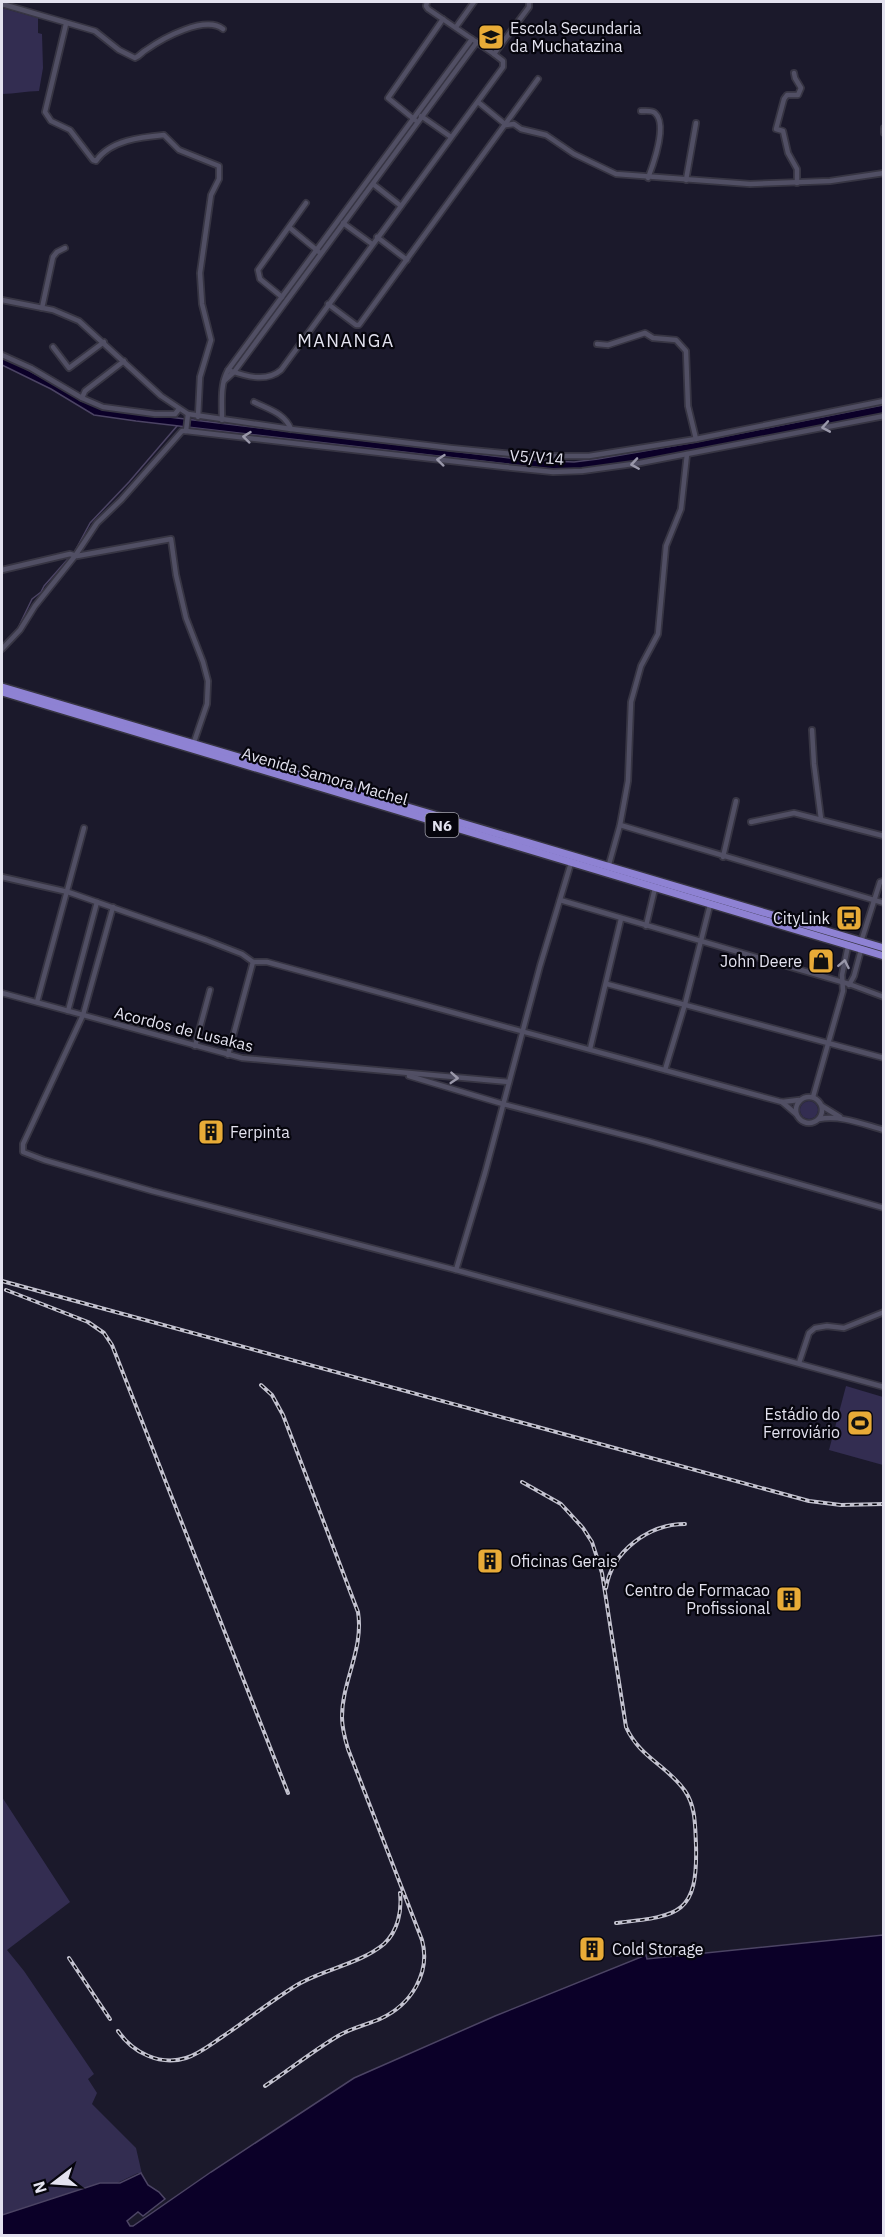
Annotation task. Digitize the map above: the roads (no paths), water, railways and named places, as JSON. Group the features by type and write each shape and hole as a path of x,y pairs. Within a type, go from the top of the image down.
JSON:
{"highway":[{"name":"Avenida Samora Machel","path":"2,687 571,863 607,870 710,905 848,946 861,946"},
{"name":"Avenida Samora Machel","path":"2,692 883,952"}],"street":[{"path":"228,370 259,377 276,375 503,67 503,62 494,54 428,9 427,2"},
{"path":"456,27 474,2"},
{"path":"494,54 529,7 529,2"},
{"path":"2,4 95,31 119,50 135,58 145,50 196,26 215,24 223,29"},
{"path":"416,120 388,98 443,19"},
{"path":"66,24 45,112 51,121 70,130 93,160 96,161 104,152 128,141 164,135 179,150 219,166 219,179 211,195 200,273 201,304 210,340 200,377 198,417"},
{"path":"222,420 224,381 228,370 341,222 474,40"},
{"path":"794,73 800,86 799,94 788,95 784,99 776,129 783,131 786,138 788,153 797,169 796,183"},
{"path":"328,304 359,325 538,80"},
{"path":"477,102 506,125 514,124 521,129 546,135 574,154 611,172 648,178 750,184 796,183 884,173"},
{"path":"641,111 653,111 660,120 661,132 648,178"},
{"path":"420,115 451,137"},
{"path":"686,180 696,123"},
{"path":"341,222 373,184 395,149"},
{"path":"373,184 401,206"},
{"path":"282,297 265,285 258,275 258,270 306,203"},
{"path":"341,222 372,244"},
{"path":"290,228 319,251"},
{"path":"378,237 407,260"},
{"path":"42,308 53,257 65,248"},
{"path":"224,381 234,372 319,251"},
{"path":"2,300 67,314 80,321 161,396 188,414 451,448 549,457 589,456 696,439 884,401"},
{"path":"597,344 608,345 645,333 653,338 670,339 680,343 687,355 688,406 696,439"},
{"path":"53,347 69,368 104,342"},
{"path":"2,355 103,407 175,414 179,409"},
{"path":"82,398 85,391 124,361"},
{"path":"254,402 282,415 291,429"},
{"path":"2,649 20,630 35,606 97,523 121,500 166,447 182,431 186,431 188,414"},
{"name":"V5/V14","path":"186,431 553,472 594,470 884,416"},
{"path":"607,870 620,825 629,768 631,702 641,666 658,634 666,546 681,509 687,454"},
{"path":"2,570 171,539 176,575 189,629 203,662 208,681 207,704 192,747"},
{"path":"813,730 814,764 821,819"},
{"path":"723,856 736,801"},
{"path":"752,822 794,813 884,836"},
{"path":"620,825 884,903"},
{"path":"37,1002 84,828"},
{"path":"456,1270 571,863"},
{"path":"2,877 68,892 113,907 242,954 253,962 267,962 782,1102 813,1097 830,1113 884,1130"},
{"path":"843,991 854,976 874,901 880,882 884,880"},
{"path":"646,926 655,888"},
{"path":"560,900 849,984 884,997"},
{"path":"68,1011 97,902"},
{"path":"665,1070 685,1004 710,905"},
{"path":"113,907 83,1015 23,1144 23,1152 152,1191 456,1270 884,1386"},
{"path":"590,1049 621,919"},
{"path":"813,1097 843,991 842,982 848,946"},
{"path":"228,1055 253,962"},
{"path":"607,984 884,1058"},
{"path":"195,1046 210,990"},
{"name":"Acordos de Lusakas","path":"2,993 228,1055 301,1065 399,1074"},
{"path":"399,1074 509,1082"},
{"path":"399,1074 884,1208"},
{"path":"796,1114 799,1100"},
{"path":"782,1102 806,1123 833,1118 845,1119"},
{"path":"818,1120 822,1113 821,1105"},
{"path":"799,1363 809,1333 815,1328 827,1326 844,1328 884,1312"}],"waterway":[{"path":"17,630 32,599 41,592 75,551 90,523 177,426"}],"railway":[{"path":"2,1281 809,1501 841,1505 884,1504"},
{"path":"6,1290 88,1322 104,1333 112,1345 288,1793"},
{"path":"261,1385 272,1395 283,1415 358,1612 356,1652 343,1704 344,1733 348,1749 422,1940 424,1952 421,1976 416,1987 401,2005 380,2019 338,2036 265,2086"},
{"path":"522,1482 561,1504 583,1528 592,1542 602,1573 626,1727 646,1754 678,1782 689,1797 693,1810 696,1868 688,1899 670,1914 616,1923"},
{"path":"606,1588 616,1562 634,1542 658,1529 685,1524"},
{"path":"118,2031 131,2046 157,2059 176,2060 195,2054 297,1985 364,1957 384,1944 393,1933 398,1920 400,1893"},
{"path":"69,1958 110,2019"}],"place":[{"name":"Escola Secundaria da Muchatazina","path":"491,37"},
{"name":"CityLink","path":"849,918"},
{"name":"John Deere","path":"821,961"},
{"name":"Ferpinta","path":"211,1132"},
{"name":"Estádio do Ferroviário","path":"860,1423"},
{"name":"Oficinas Gerais","path":"490,1561"},
{"name":"Centro de Formacao Profissional","path":"789,1599"},
{"name":"Cold Storage","path":"592,1949"}],"district":[{"name":"MANANGA","path":"346,340"}]}
